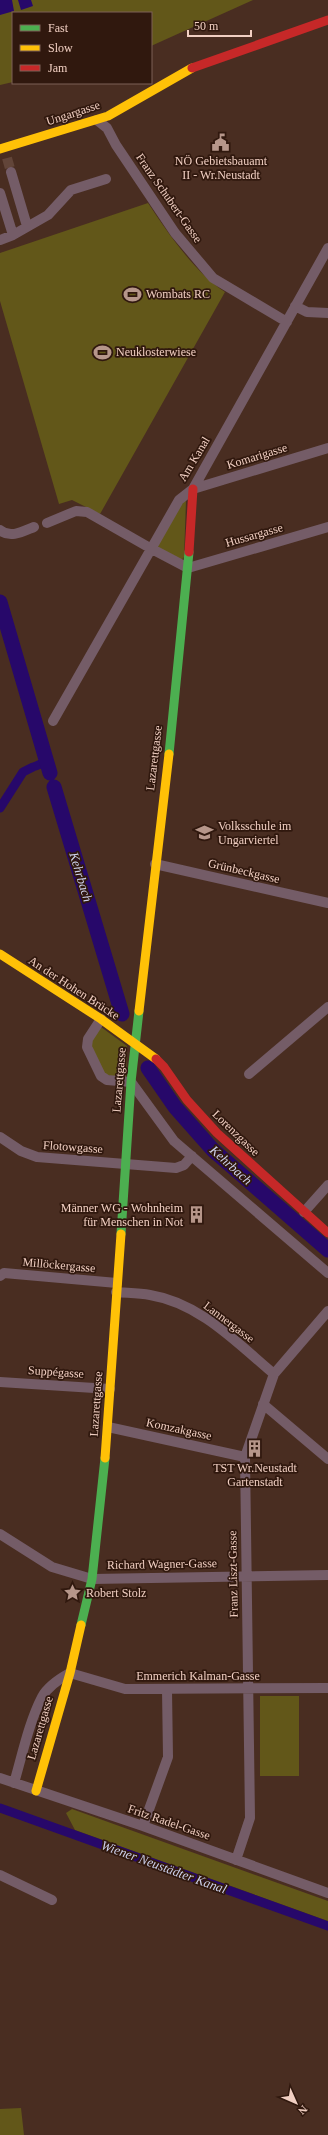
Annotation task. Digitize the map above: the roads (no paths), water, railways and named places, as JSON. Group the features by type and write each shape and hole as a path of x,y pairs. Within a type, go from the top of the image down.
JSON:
{"street":[{"name":"Ungargasse","path":"2,148 97,120 186,70 328,20"},
{"name":"Franz Schubert-Gasse","path":"97,120 107,128 116,146 175,233 214,278 287,322"},
{"path":"2,148 7,158"},
{"path":"11,172 27,226"},
{"path":"0,240 13,235 48,215 71,190 106,179"},
{"path":"0,193 13,235"},
{"name":"Am Kanal","path":"53,722 150,548 179,500 194,489 328,248"},
{"path":"295,306 307,312 328,313"},
{"name":"Komarigasse","path":"194,489 328,448"},
{"name":"Lazarettgasse","path":"36,1791 70,1673 92,1578 108,1427 131,1082 188,568 194,489"},
{"path":"51,521 76,511 87,512 188,568"},
{"path":"0,530 4,534 11,534 34,527"},
{"name":"Hussargasse","path":"188,568 328,527"},
{"name":"Grünbeckgasse","path":"155,864 328,903"},
{"name":"An der Hohen Brücke","path":"0,954 101,1019 135,1043"},
{"path":"249,1074 328,1007"},
{"path":"101,1019 88,1039 87,1047 101,1076 107,1080 131,1082 169,1135 328,1273"},
{"name":"Lorenzgasse","path":"135,1043 164,1067 186,1100 217,1133 328,1233"},
{"name":"Flotowgasse","path":"0,1137 21,1151 37,1157 176,1168 184,1164 192,1156"},
{"path":"304,1212 328,1185"},
{"name":"Millöckergasse","path":"2,1273 117,1288"},
{"name":"Lannergasse","path":"117,1288 151,1295 183,1305 213,1322 274,1374"},
{"name":"Franz Liszt-Gasse","path":"236,1860 250,1818 245,1457 274,1374 328,1311"},
{"name":"Suppégasse","path":"0,1382 110,1389"},
{"path":"263,1404 328,1459"},
{"name":"Komzakgasse","path":"108,1427 245,1457"},
{"name":"Richard Wagner-Gasse","path":"0,1534 52,1567 92,1578 328,1575"},
{"name":"Lazarettgasse","path":"14,1783 26,1741 42,1696 55,1682 70,1673"},
{"name":"Emmerich Kalman-Gasse","path":"70,1673 125,1689 249,1690 328,1688"},
{"path":"143,1826 168,1757 167,1690"},
{"name":"Fritz Radel-Gasse","path":"0,1778 143,1826 328,1893"},
{"path":"0,1875 52,1900"}],"waterway":[{"name":"Kehrbach","path":"0,602 50,773"},
{"name":"Wiener Neustädter Kanal","path":"36,766 47,761"},
{"name":"Wiener Neustädter Kanal","path":"0,808 23,772 33,767"},
{"name":"Kehrbach","path":"54,787 122,1014"},
{"name":"Kehrbach","path":"148,1068 175,1107 213,1150 328,1250"},
{"name":"Wiener Neustädter Kanal","path":"0,1808 328,1926"}],"tunnel":[{"path":"7,158 11,172"}],"place":[{"name":"NÖ Gebietsbauamt II - Wr.Neustadt","path":"221,142"},
{"name":"Wombats RC","path":"133,294"},
{"name":"Neuklosterwiese","path":"103,352"},
{"name":"Volksschule im Ungarviertel","path":"205,833"},
{"name":"Männer WG - Wohnheim für Menschen in Not","path":"196,1215"},
{"name":"TST Wr.Neustadt Gartenstadt","path":"255,1449"},
{"name":"Robert Stolz","path":"73,1593"}]}
